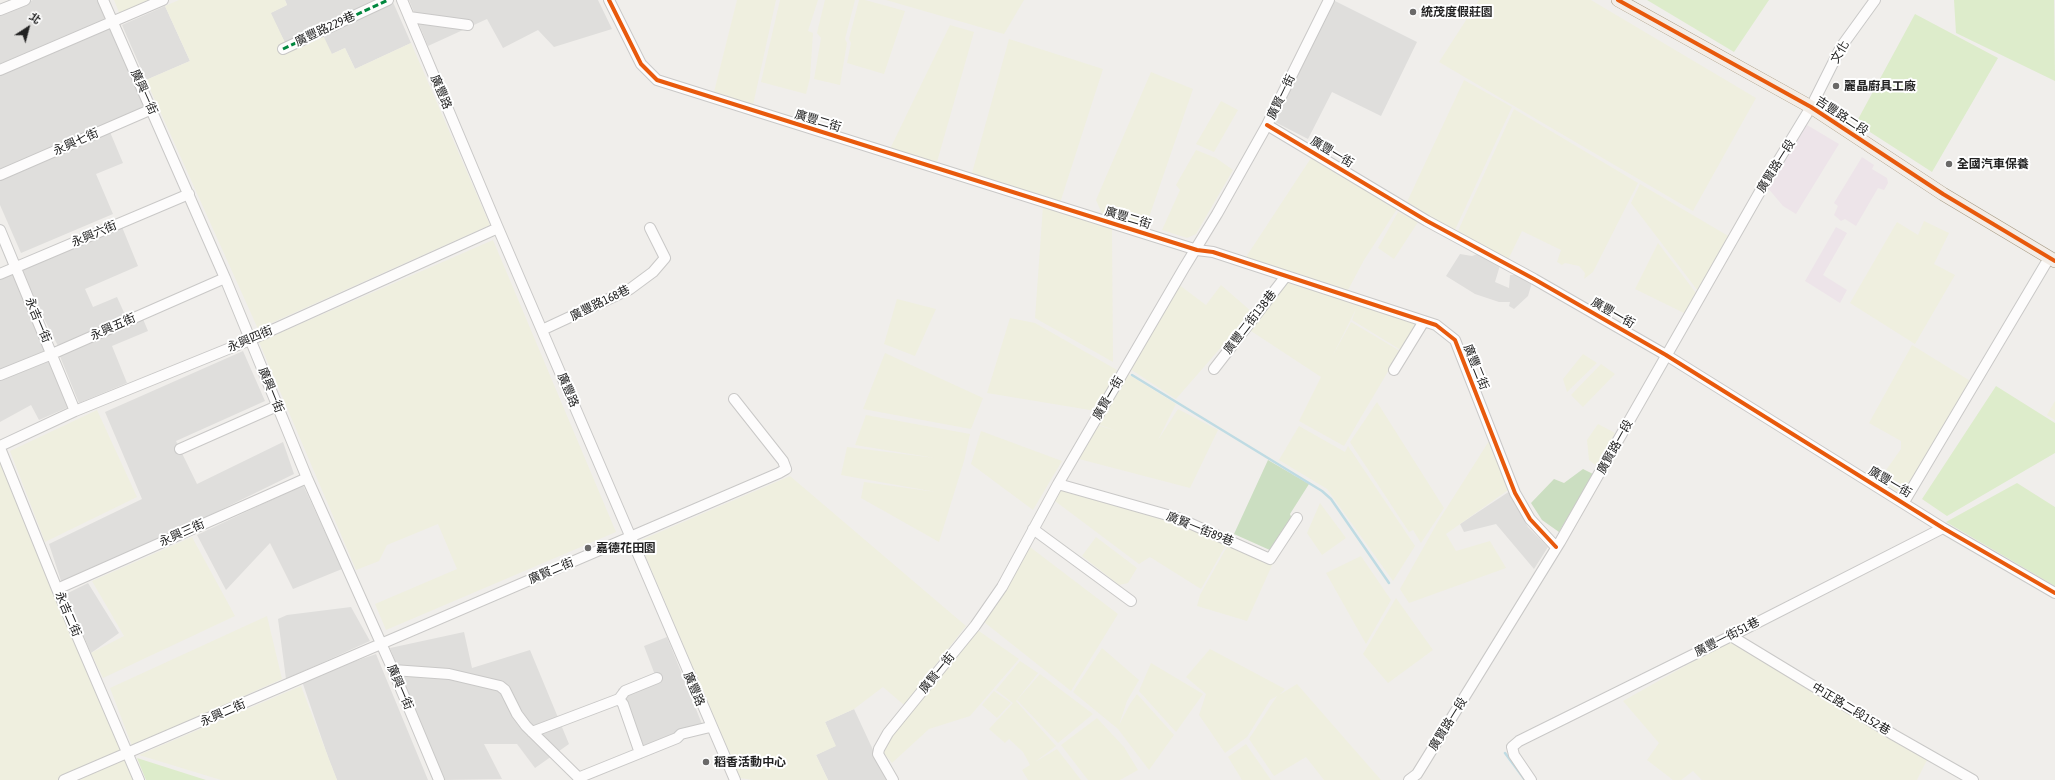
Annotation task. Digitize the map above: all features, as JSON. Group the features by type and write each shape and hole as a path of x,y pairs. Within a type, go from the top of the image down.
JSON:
{"main road":[{"name":"吉豐路二段","path":"1618,0 1811,107 1943,194 2052,259"}],"street":[{"path":"0,10 25,0"},
{"name":"廣興一街","path":"104,0 225,278 307,478 393,670 439,780"},
{"path":"0,70 163,0"},
{"name":"廣豐路229巷","path":"283,49 388,0"},
{"name":"廣豐路","path":"402,0 710,727 735,780"},
{"name":"廣豐二街","path":"609,0 641,64 657,80 1197,250 1212,252 1436,325 1455,340 1515,493 1530,519 1556,547"},
{"name":"廣賢一街","path":"893,780 878,754 879,749 888,733 985,613 1058,484 1184,268 1197,250 1268,125 1329,0"},
{"name":"文化","path":"1811,107 1841,47 1875,0"},
{"path":"409,16 468,25"},
{"name":"廣賢路一段","path":"1409,780 1417,774 1556,547 1784,149 1791,142 1811,107"},
{"name":"永興七街","path":"0,175 152,109"},
{"name":"廣豐一街","path":"1268,125 1427,221 1534,279 1666,355 1786,431 1904,502 1943,528 2055,593"},
{"name":"永興六街","path":"0,274 189,194"},
{"name":"永興四街","path":"0,447 76,411 250,340 498,228"},
{"name":"廣豐路168巷","path":"542,330 630,289 652,272 665,258 650,228"},
{"name":"永吉一街","path":"0,230 76,411"},
{"path":"1904,502 2052,259"},
{"name":"廣豐二街138巷","path":"1214,369 1286,276"},
{"name":"永興五街","path":"0,375 52,354 225,278"},
{"path":"1394,370 1424,321"},
{"name":"廣賢二街","path":"381,644 779,473 786,468 783,462 734,399"},
{"path":"180,449 277,406"},
{"name":"永吉二街","path":"0,447 57,589 139,780"},
{"name":"永興三街","path":"57,589 307,478"},
{"name":"廣賢一街89巷","path":"1058,484 1178,518 1270,559 1297,518"},
{"name":"廣豐一街51巷","path":"1531,780 1514,755 1512,747 1519,741 1731,636 1943,528"},
{"path":"1033,530 1131,601"},
{"name":"中正路二段152巷","path":"1731,636 1894,735 1973,780"},
{"name":"永興二街","path":"64,780 128,754 381,644"},
{"path":"393,670 449,674 500,686 508,695 517,714 532,732 579,779 677,738 681,734 710,727"},
{"path":"532,732 620,699 625,691 657,678"},
{"path":"620,699 640,753"}],"shaded area":[{"path":"33,0 100,0 108,18 0,64 0,13"},
{"path":"285,0 392,0 411,43 355,69 345,48 332,54 288,49 270,13 287,5"},
{"path":"409,0 598,0 612,29 554,47 538,30 503,48 487,19 428,46"},
{"path":"1333,0 1417,42 1381,116 1332,92 1308,139 1273,121"},
{"path":"165,6 190,61 146,80 122,25"},
{"path":"113,26 147,106 0,171 0,75"},
{"path":"1807,125 1839,144 1796,214 1783,206 1767,187 1785,152"},
{"path":"110,132 123,163 96,174 113,214 21,253 0,205 0,179"},
{"path":"1862,157 1874,165 1872,169 1887,178 1888,183 1884,190 1878,188 1856,226 1845,219 1841,221 1834,215 1838,206 1834,203"},
{"path":"122,227 138,266 85,289 93,307 117,297 126,317 58,346 18,268"},
{"path":"1836,227 1847,233 1823,275 1847,290 1840,303 1805,281"},
{"path":"1482,252 1501,262 1495,282 1509,288 1510,275 1518,275 1533,279 1528,296 1514,309 1509,306 1510,302 1499,302 1475,294 1446,276 1460,254 1472,256"},
{"path":"14,271 47,352 0,370 0,278"},
{"path":"143,319 148,331 112,346 127,383 79,403 59,354"},
{"path":"243,351 265,401 176,441 197,484 283,442 294,474 63,587 49,544 142,499 105,412"},
{"path":"50,359 71,406 39,420 31,405 0,422 0,379"},
{"path":"303,485 342,569 293,589 270,543 226,590 197,535"},
{"path":"1510,491 1528,527 1548,547 1534,569 1496,524 1464,532 1460,524"},
{"path":"88,583 119,633 91,653 66,594"},
{"path":"351,607 370,641 286,679 278,619 287,615"},
{"path":"464,632 472,668 530,650 569,744 535,768 517,744 484,744 502,779 444,780 390,648"},
{"path":"667,637 702,724 643,746 631,715 618,689 655,675 644,646"},
{"path":"376,654 428,780 337,780 303,684 303,679"},
{"path":"854,709 887,780 828,780 816,755 835,746 825,722"}],"green space":[{"path":"114,0 154,0 120,15"},
{"path":"179,0 285,0 287,5 271,13 288,49 322,33 332,54 345,48 355,69 411,43 490,225 258,329 146,80 190,61 165,6"},
{"path":"737,0 776,0 753,105 714,92"},
{"path":"780,0 818,0 808,31 813,33 810,78 806,94 761,82"},
{"path":"825,0 855,0 845,39 847,43 840,85 814,79 821,38 817,33"},
{"path":"859,0 865,0 905,11 884,74 847,63 851,43 849,39"},
{"path":"886,0 1024,0 1004,34"},
{"path":"1479,0 1591,0 1756,98 1693,211 1439,62"},
{"path":"1647,0 1769,0 1734,52"},
{"path":"1954,0 2054,0 2055,81 1956,33"},
{"path":"1915,14 1998,58 1932,172 1856,123"},
{"path":"950,25 974,32 937,162 890,149"},
{"path":"1009,39 1103,69 1060,203 972,173"},
{"path":"1151,72 1193,89 1145,229 1102,214 1096,200"},
{"path":"1464,80 1512,107 1454,232 1407,202"},
{"path":"1221,101 1238,110 1214,152 1196,144"},
{"path":"1514,109 1638,183 1593,272 1584,279 1585,273 1579,266 1565,263 1562,265 1557,262 1561,250 1522,231 1507,262 1457,233"},
{"path":"1196,150 1216,158 1233,170 1196,234 1187,238 1162,230 1180,190 1176,185"},
{"path":"1311,158 1397,209 1364,260 1348,290 1246,257"},
{"path":"1640,184 1730,237 1698,291 1631,203"},
{"path":"1043,206 1112,227 1113,362 1035,318"},
{"path":"1398,212 1418,222 1394,259 1378,248"},
{"path":"1924,221 1949,233 1934,264 1955,275 1915,344 1850,303 1897,222 1918,235"},
{"path":"493,240 616,532 386,630 375,604 457,569 438,524 387,545 379,561 356,570 259,342"},
{"path":"1658,243 1696,293 1684,313 1635,289"},
{"path":"1287,279 1420,322 1404,352 1352,320 1356,309 1332,357 1351,322 1400,351 1344,446 1299,421 1321,377 1248,329"},
{"path":"1178,284 1206,305 1221,285 1252,312 1176,399 1130,369"},
{"path":"897,299 936,309 915,356 884,344"},
{"path":"1010,318 1035,323 1117,370 1096,411 987,393"},
{"path":"1912,345 1972,382 1903,494 1889,487 1891,483 1885,479 1882,483 1879,480 1901,449 1901,441 1869,423"},
{"path":"885,353 983,398 971,429 863,409"},
{"path":"1583,354 1597,363 1567,392 1563,379"},
{"path":"1601,364 1615,374 1583,407 1571,395"},
{"path":"1123,371 1176,404 1158,440 1178,409 1218,430 1190,488 1079,459 1097,425 1117,431 1094,423"},
{"path":"1996,386 2055,423 2055,453 1947,516 1922,499"},
{"path":"2055,401 2055,420 2047,415"},
{"path":"1377,402 1444,508 1421,543 1413,530 1409,532 1350,442"},
{"path":"97,410 137,497 45,542 10,451"},
{"path":"866,415 970,434 964,461 939,542 861,498 864,482 936,492 841,475 847,447 935,458 855,445"},
{"path":"1598,424 1615,433 1597,466 1589,460 1587,440"},
{"path":"1299,426 1345,452 1348,446 1415,546 1393,581 1327,489 1279,460"},
{"path":"981,431 1062,461 1033,510 971,464"},
{"path":"1489,441 1511,488 1446,534 1456,551 1490,541 1506,568 1409,603 1400,589 1439,520"},
{"path":"0,448 123,756 133,780 0,780"},
{"path":"1268,460 1309,484 1290,514 1292,519 1272,551 1234,534"},
{"path":"1583,469 1593,474 1559,532 1542,520 1531,503 1554,479 1564,483"},
{"path":"790,476 966,626 904,705 883,687 854,709 825,722 836,746 816,755 828,780 753,780 740,778 639,541"},
{"path":"2017,483 2055,507 2055,586 1946,522"},
{"path":"1062,487 1178,520 1227,543 1201,589 1150,557 1139,564 1055,501"},
{"path":"1320,503 1346,538 1322,555 1307,533"},
{"path":"192,537 235,616 103,678 91,653 124,636 92,581"},
{"path":"1096,537 1137,568 1128,583 1119,585 1082,556"},
{"path":"1229,543 1273,563 1247,621 1197,606 1200,595"},
{"path":"1030,547 1118,614 1071,691 984,622"},
{"path":"1361,556 1391,600 1366,644 1326,573"},
{"path":"1396,598 1433,650 1388,683 1363,654"},
{"path":"267,616 282,679 132,746 110,688"},
{"path":"976,629 1019,659 970,716 929,729 892,763 883,752 884,747"},
{"path":"1731,640 1928,758 1917,780 1702,780 1693,771 1681,780 1673,780 1647,760 1659,743 1623,701"},
{"path":"1102,648 1139,680 1127,701 1119,725 1137,694 1174,735 1149,770 1118,729 1073,692"},
{"path":"1210,649 1285,689 1279,695 1297,684 1381,780 1324,780 1306,757 1274,776 1249,739 1277,696 1270,700 1247,737 1225,753 1199,715 1206,694 1186,677"},
{"path":"1020,661 1038,673 1016,701 1056,746 1035,762 1057,749 1081,780 1028,780 1022,770 1030,765 1023,752 1009,739 1005,743 989,729 1013,703 996,690"},
{"path":"1151,663 1203,694 1176,732 1139,691"},
{"path":"1040,674 1093,714 1058,743 1017,700"},
{"path":"301,686 337,780 221,780 139,755"},
{"path":"994,691 1011,703 997,718 982,705"},
{"path":"1097,718 1124,747 1138,770 1120,780 1088,780 1061,745"},
{"path":"1246,744 1271,780 1242,780 1228,757"},
{"path":"137,758 206,780 146,780"}],"waterway":[{"path":"1132,375 1322,491 1331,499 1389,583"},
{"path":"1505,753 1525,780"}],"marked path":[{"path":"283,49 388,0"}],"cycle path":[{"path":"609,0 641,64 657,80 1197,250 1213,252 1436,325 1455,340 1515,493 1530,519 1556,547"},
{"path":"1618,0 1811,107 1943,194 2055,261"},
{"path":"1267,125 1427,221 1534,279 1666,355 1943,528 2055,593"}],"place":[{"name":"統茂度假莊園","path":"1413,12"},
{"name":"麗晶廚具工廠","path":"1836,86"},
{"name":"全國汽車保養","path":"1949,164"},
{"name":"嘉德花田園","path":"588,548"},
{"name":"稻香活動中心","path":"706,762"}]}
